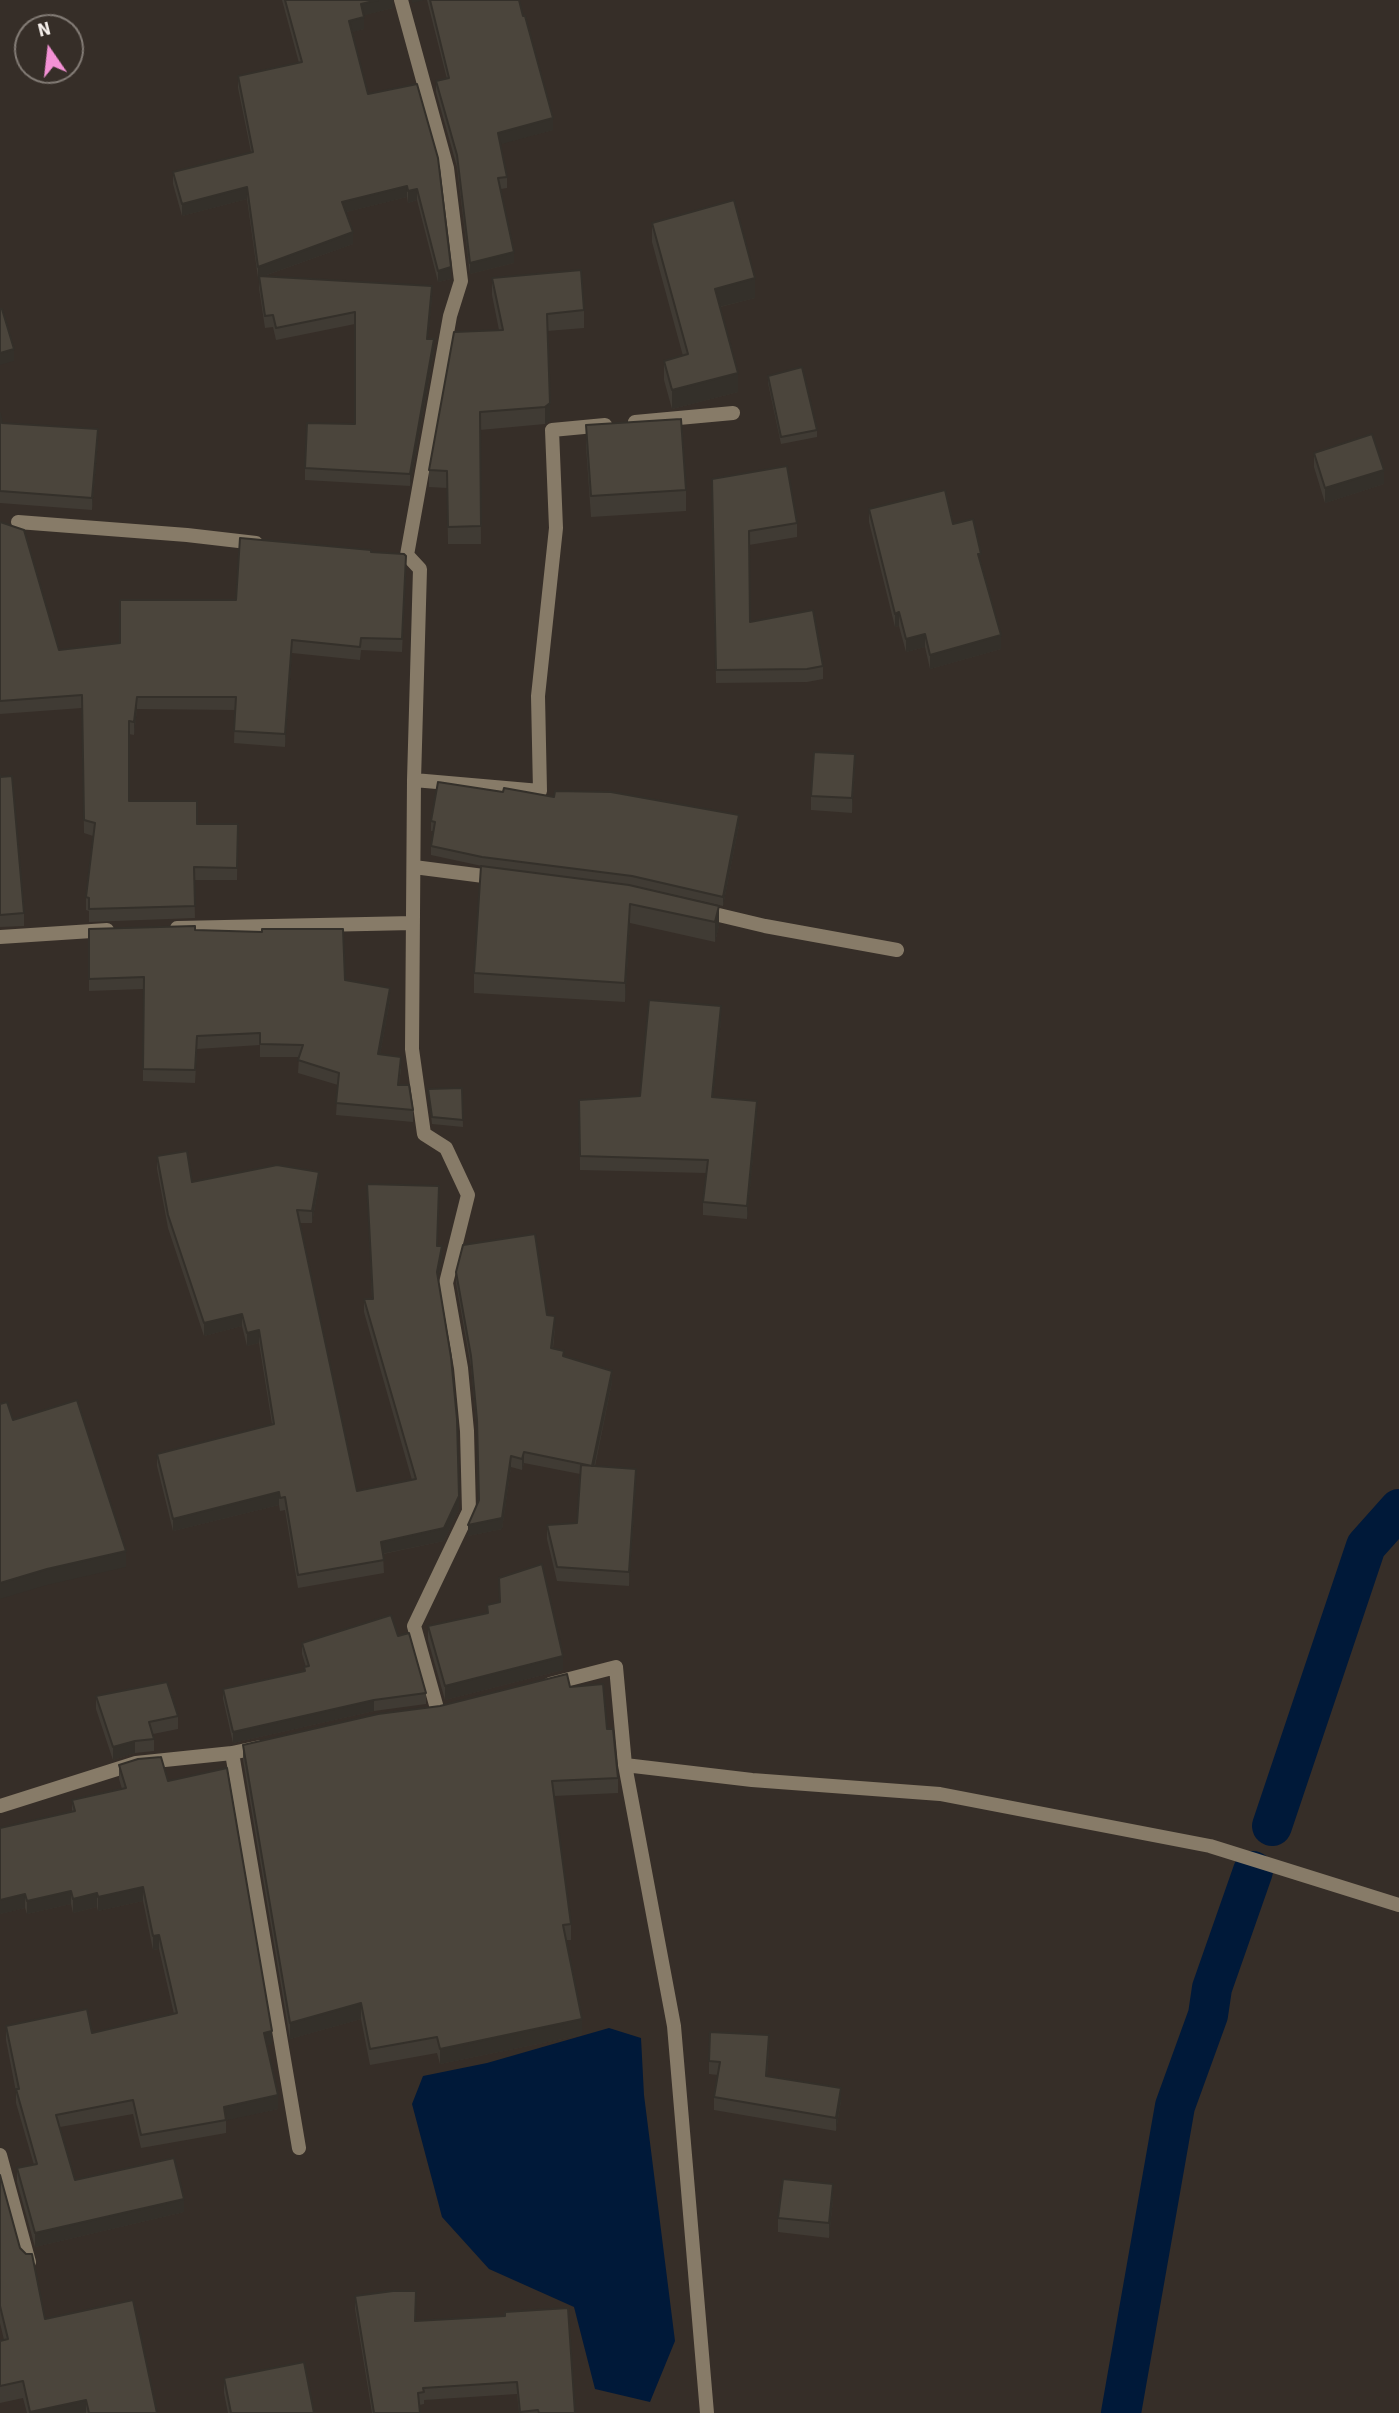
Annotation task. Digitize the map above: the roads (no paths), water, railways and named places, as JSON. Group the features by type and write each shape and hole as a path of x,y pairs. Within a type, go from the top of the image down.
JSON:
{"street":[{"path":"401,0 447,168 461,281 450,316 401,555 421,569 414,780 412,1049 424,1135 446,1147 468,1195 446,1283 461,1368 467,1430 469,1511 414,1626 438,1711"},
{"path":"414,780 540,791 538,696 556,528 552,430 733,413"},
{"path":"18,522 268,544"},
{"path":"414,867 509,879"},
{"path":"684,907 765,926 897,950"},
{"path":"167,929 413,923"},
{"path":"0,937 126,930"},
{"path":"540,1686 616,1667 625,1765 674,2025 707,2413"},
{"path":"0,1805 136,1763 232,1753 271,1744"},
{"path":"232,1753 299,2148"},
{"path":"625,1765 752,1780 940,1794 1210,1846 1399,1905"},
{"path":"0,2155 29,2262"}],"water":[{"path":"609,2028 641,2038 644,2095 675,2341 650,2402 595,2389 574,2307 489,2269 442,2217 412,2104 423,2076 487,2063"}],"waterway":[{"path":"1272,1826 1366,1546 1399,1509"},
{"path":"1121,2413 1175,2106 1208,2015 1212,1988 1253,1871"}]}
